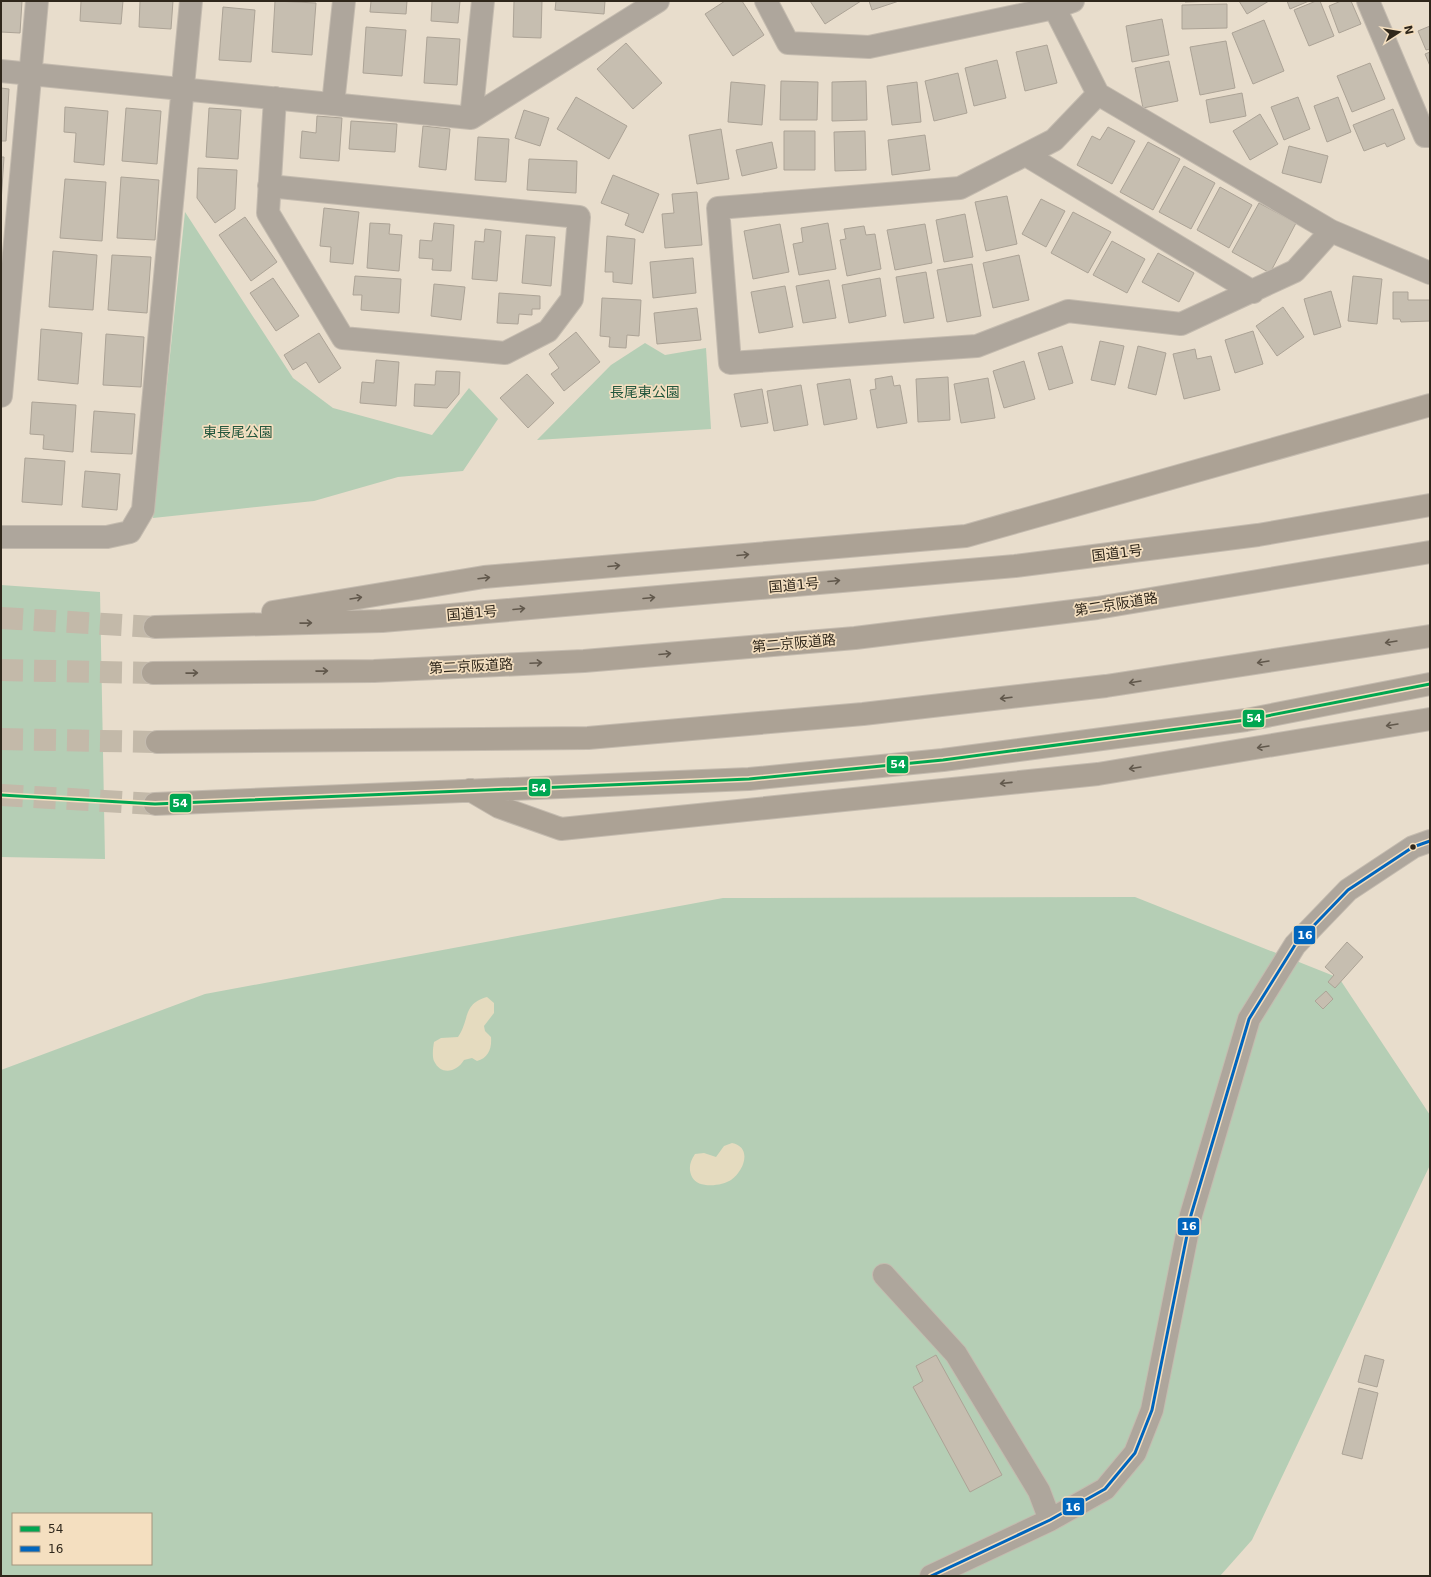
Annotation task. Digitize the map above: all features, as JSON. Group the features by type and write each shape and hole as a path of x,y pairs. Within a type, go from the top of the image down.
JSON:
{"highway":[{"path":"193,625 484,577 966,536 1430,405"},
{"name":"国道1号","path":"155,627 382,621 1015,566 1258,535 1430,504"},
{"name":"第二京阪道路","path":"153,673 374,671 569,662 855,638 1097,608 1430,552"},
{"path":"157,742 375,741 604,737 863,714 1106,686 1430,636"},
{"path":"155,804 749,779 943,760 1246,720 1430,684"},
{"path":"470,790 499,807 561,829 1098,774 1430,719"}],"street":[{"path":"1,396 37,1"},
{"path":"1,537 107,537 130,532 143,510 191,1"},
{"path":"333,104 344,1"},
{"path":"471,118 483,1"},
{"path":"1,71 471,118 658,1"},
{"path":"766,1 788,43 869,47 1059,3 1098,94 1331,231 1430,273"},
{"path":"1368,1 1425,136 1430,136"},
{"path":"1098,94 1054,140 960,188 718,208 730,362 977,346 1068,311 1181,324 1253,292 1295,271 1331,231"},
{"path":"269,186 580,218 572,299 548,331 505,353 343,338 268,213 269,186 275,98"},
{"path":"1026,155 1253,292"},
{"path":"931,1576 1050,1520 1106,1489 1135,1453 1152,1410 1191,1215 1249,1019 1295,944 1348,890 1413,847 1430,841"},
{"path":"884,1275 956,1354 1039,1491 1050,1520"}],"green space":[{"name":"東長尾公園","path":"185,212 293,378 333,408 432,435 469,388 498,419 463,471 398,477 314,501 153,518"},
{"name":"長尾東公園","path":"645,343 665,355 706,348 711,429 537,440 611,365"},
{"path":"1,585 100,592 105,859 1,857"},
{"path":"1135,897 1339,978 1430,1115 1430,1165 1252,1540 1220,1576 1,1576 1,1070 205,994 723,898"}],"sand":[{"path":"487,997 494,1003 494,1013 484,1026 485,1031 491,1037 491,1045 487,1055 481,1060 477,1061 472,1058 464,1060 453,1070 449,1071 441,1069 437,1066 433,1059 434,1042 441,1038 458,1037 462,1031 470,1008 479,1000"},
{"path":"732,1143 738,1145 744,1154 743,1165 736,1176 727,1182 716,1185 705,1185 695,1181 692,1177 690,1168 695,1154 704,1153 716,1157 724,1146"}],"building":[{"path":"1,1 22,1 20,33 1,32"},
{"path":"81,1 123,1 121,24 80,21"},
{"path":"140,1 173,1 171,29 139,27"},
{"path":"275,1 316,3 312,55 272,52"},
{"path":"371,1 407,1 406,14 370,12"},
{"path":"432,1 460,1 458,23 431,21"},
{"path":"514,1 542,1 541,38 513,37"},
{"path":"556,1 605,1 604,14 555,10"},
{"path":"725,1 742,1 764,35 733,56 705,14"},
{"path":"810,1 861,1 825,24"},
{"path":"869,1 899,1 872,10"},
{"path":"1185,1 1217,1 1185,2"},
{"path":"1239,1 1269,1 1247,14"},
{"path":"1287,1 1309,1 1290,9"},
{"path":"1316,1 1320,1 1334,36 1309,46 1294,10"},
{"path":"1341,1 1351,1 1361,24 1339,33 1329,6"},
{"path":"1227,4 1227,28 1182,29 1182,5"},
{"path":"223,7 255,10 251,62 219,60"},
{"path":"1162,19 1169,55 1132,62 1126,26"},
{"path":"1264,20 1284,71 1253,84 1232,33"},
{"path":"1430,26 1430,49 1426,50 1418,31"},
{"path":"366,27 406,30 402,76 363,73"},
{"path":"427,37 460,39 457,85 424,83"},
{"path":"1226,41 1235,88 1200,95 1190,47"},
{"path":"626,43 662,83 633,109 597,69"},
{"path":"1047,45 1057,83 1025,91 1016,52"},
{"path":"1430,52 1430,66 1425,54"},
{"path":"997,60 1006,98 974,106 965,68"},
{"path":"1169,61 1178,101 1143,108 1135,68"},
{"path":"1370,63 1385,99 1352,112 1337,76"},
{"path":"958,73 967,113 934,121 925,81"},
{"path":"781,81 818,82 817,120 780,120"},
{"path":"866,81 867,120 832,121 832,82"},
{"path":"731,82 765,85 762,125 728,122"},
{"path":"917,82 921,122 892,125 887,86"},
{"path":"1,88 9,89 6,141 1,141"},
{"path":"1242,93 1246,116 1210,123 1206,100"},
{"path":"576,97 627,126 609,159 557,129"},
{"path":"1298,97 1310,129 1284,140 1271,107"},
{"path":"1338,97 1351,132 1327,142 1314,106"},
{"path":"65,107 108,111 104,165 74,162 76,133 64,132"},
{"path":"126,108 161,111 157,164 122,161"},
{"path":"209,108 241,110 238,159 206,157"},
{"path":"1393,109 1405,139 1387,147 1385,143 1364,151 1353,125"},
{"path":"524,110 549,118 540,146 515,138"},
{"path":"1260,114 1278,144 1250,160 1233,131"},
{"path":"317,116 342,118 339,161 300,158 302,131 316,133"},
{"path":"351,121 397,124 395,152 349,149"},
{"path":"423,126 450,129 446,170 419,167"},
{"path":"1108,127 1135,141 1112,184 1077,165 1092,136 1100,140"},
{"path":"721,129 729,179 697,184 689,135"},
{"path":"784,131 815,131 815,170 784,170"},
{"path":"865,131 866,170 835,171 834,132"},
{"path":"925,135 930,170 892,175 888,140"},
{"path":"478,137 509,139 506,182 475,180"},
{"path":"772,142 777,168 742,176 736,150"},
{"path":"1148,142 1180,159 1153,210 1120,192"},
{"path":"1289,146 1328,156 1321,183 1282,173"},
{"path":"1,157 4,157 1,203"},
{"path":"529,159 577,161 576,193 527,190"},
{"path":"1184,166 1215,183 1191,229 1159,212"},
{"path":"198,168 237,170 235,209 215,223 197,198"},
{"path":"613,175 659,194 643,233 625,225 629,214 601,203"},
{"path":"121,177 159,180 155,240 117,238"},
{"path":"65,179 106,182 102,241 60,238"},
{"path":"1220,187 1252,205 1229,248 1197,230"},
{"path":"697,192 702,245 665,248 662,214 674,213 672,194"},
{"path":"1007,196 1017,244 986,251 975,202"},
{"path":"1041,199 1065,211 1046,247 1022,234"},
{"path":"1259,203 1296,223 1270,273 1232,252"},
{"path":"324,208 359,212 353,264 330,262 331,247 320,246"},
{"path":"1073,212 1111,232 1088,273 1051,253"},
{"path":"965,214 973,257 944,262 936,220"},
{"path":"245,217 277,262 251,281 219,235"},
{"path":"370,223 390,224 389,234 402,235 399,271 367,268"},
{"path":"434,223 454,225 451,271 432,270 433,259 419,258 420,240 432,241"},
{"path":"828,223 836,269 799,275 793,244 803,242 801,228"},
{"path":"780,224 789,272 753,279 744,231"},
{"path":"925,224 932,263 895,270 887,230"},
{"path":"864,226 866,235 875,234 881,269 847,276 840,240 846,239 844,229"},
{"path":"485,229 501,231 497,281 472,279 475,241 484,242"},
{"path":"526,235 555,237 551,286 522,283"},
{"path":"607,236 635,239 632,284 613,282 613,272 605,272"},
{"path":"1112,241 1145,259 1127,293 1093,275"},
{"path":"53,251 97,255 93,310 49,307"},
{"path":"1158,253 1194,273 1179,302 1142,282"},
{"path":"112,255 151,257 147,313 108,310"},
{"path":"1019,255 1029,300 993,308 983,263"},
{"path":"693,258 696,293 653,298 650,262"},
{"path":"972,264 981,316 947,322 937,270"},
{"path":"926,272 934,318 904,323 896,277"},
{"path":"355,276 401,279 399,313 361,310 362,295 353,295"},
{"path":"1353,276 1382,279 1377,324 1348,321"},
{"path":"273,278 299,316 276,331 250,293"},
{"path":"880,278 886,316 849,323 842,285"},
{"path":"829,280 836,318 803,323 796,286"},
{"path":"434,284 465,287 461,320 431,316"},
{"path":"785,286 793,327 759,333 751,292"},
{"path":"1331,291 1341,327 1314,335 1304,299"},
{"path":"1393,292 1408,292 1408,300 1430,300 1430,321 1401,322 1400,319 1393,319"},
{"path":"499,293 540,296 540,309 532,309 532,315 519,314 518,324 497,323"},
{"path":"602,298 641,300 639,336 627,335 626,348 609,347 610,337 600,336"},
{"path":"1283,307 1304,337 1277,356 1256,326"},
{"path":"697,308 701,340 657,344 654,313"},
{"path":"41,329 82,333 78,384 38,380"},
{"path":"1253,331 1263,364 1235,373 1225,340"},
{"path":"576,332 600,362 564,391 551,374 559,368 549,354"},
{"path":"319,333 341,368 319,383 306,362 293,370 284,355"},
{"path":"106,334 144,337 141,387 103,385"},
{"path":"1100,341 1124,346 1115,385 1091,380"},
{"path":"1062,346 1073,383 1049,390 1038,353"},
{"path":"1138,346 1166,353 1156,395 1128,388"},
{"path":"1195,349 1197,359 1211,356 1220,390 1184,399 1173,354"},
{"path":"376,360 399,362 396,406 360,403 362,382 374,383"},
{"path":"1024,361 1035,399 1004,408 993,371"},
{"path":"436,371 460,372 459,394 447,408 414,406 415,384 435,385"},
{"path":"527,374 554,403 528,428 500,398"},
{"path":"892,376 894,386 900,385 907,423 877,428 870,390 876,389 875,379"},
{"path":"948,377 950,420 918,422 916,379"},
{"path":"988,378 995,418 961,423 954,384"},
{"path":"850,379 857,419 824,425 817,384"},
{"path":"801,385 808,425 774,431 767,391"},
{"path":"762,389 768,423 741,427 734,394"},
{"path":"32,402 76,405 73,452 43,449 44,435 30,434"},
{"path":"94,411 135,414 132,454 91,452"},
{"path":"25,458 65,461 62,505 22,502"},
{"path":"85,471 120,474 117,510 82,507"},
{"path":"1347,942 1363,957 1335,988 1328,982 1334,975 1325,967"},
{"path":"1326,991 1333,999 1323,1009 1315,1001"},
{"path":"936,1355 1002,1475 970,1492 913,1387 923,1381 916,1366"},
{"path":"1365,1355 1384,1360 1377,1387 1358,1382"},
{"path":"1359,1388 1378,1393 1362,1459 1342,1454"}],"tunnel":[{"path":"1,618 155,627"},
{"path":"1,670 153,673"},
{"path":"1,739 157,742"},
{"path":"1,795 155,804"}],"transit line":[{"name":"54","path":"1,795 155,804 749,779 943,760 1246,720 1430,684"},
{"name":"16","path":"931,1576 1050,1520 1105,1489 1135,1453 1152,1410 1191,1215 1249,1019 1295,945 1348,890 1413,847 1430,841"}]}
